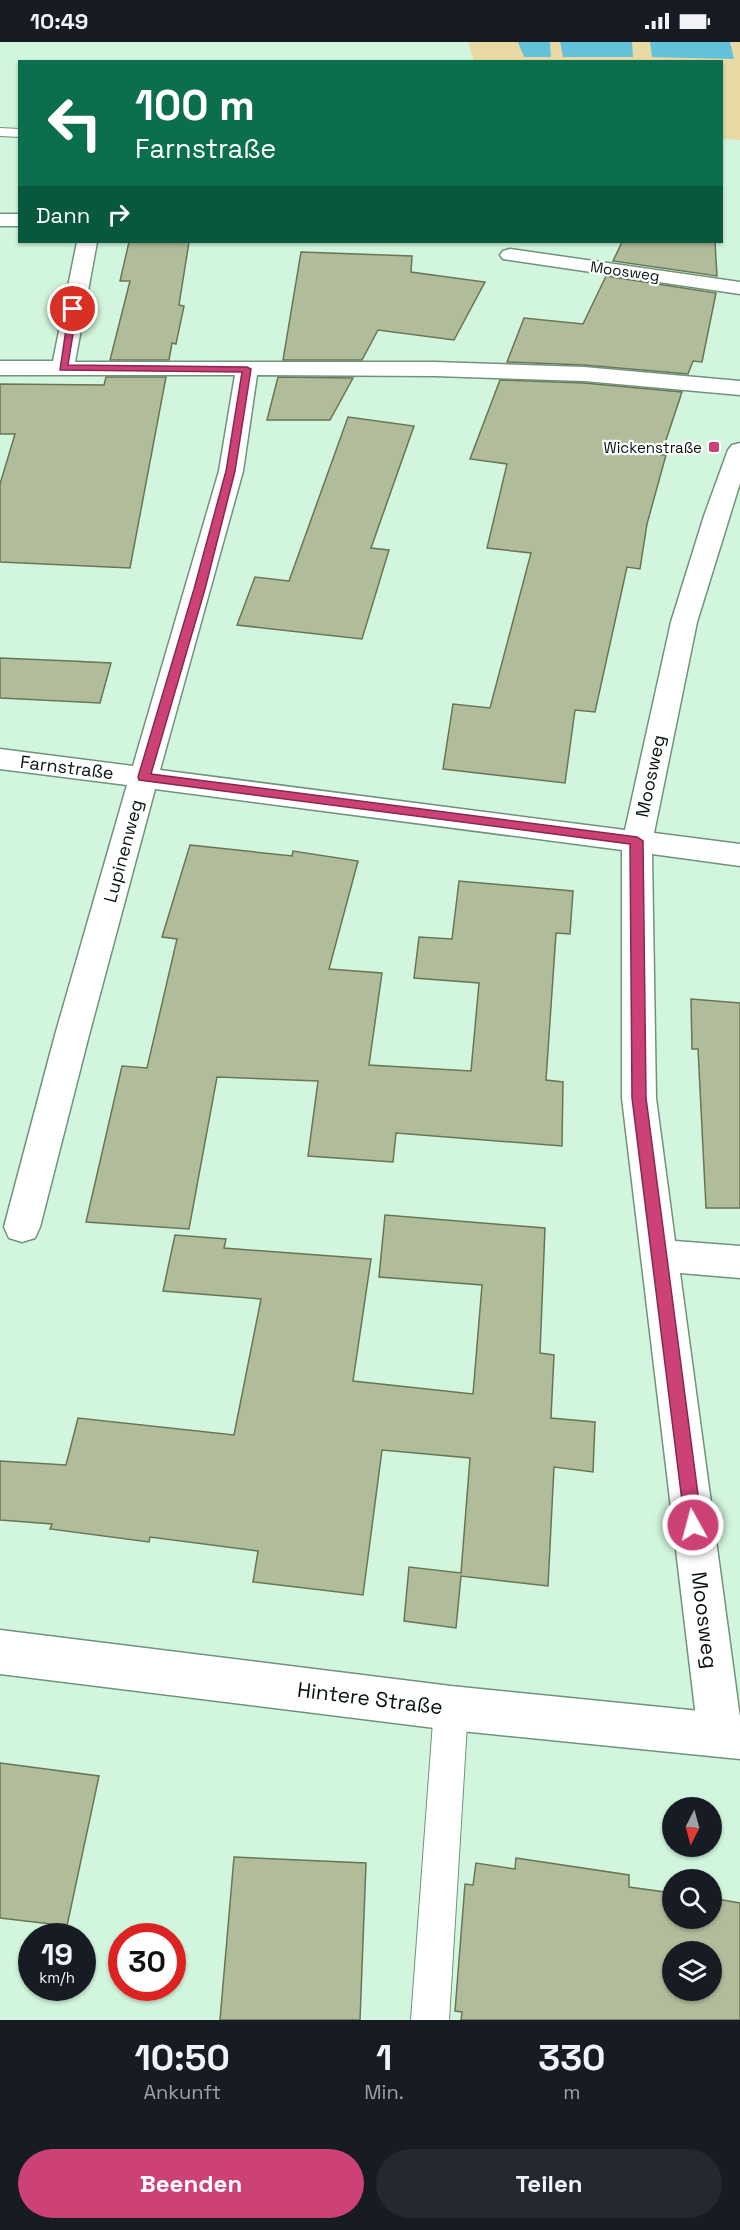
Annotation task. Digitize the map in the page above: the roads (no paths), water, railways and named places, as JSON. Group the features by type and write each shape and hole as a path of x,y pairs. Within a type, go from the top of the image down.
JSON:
{"street":[{"path":"0,220 18,220"},
{"path":"63,368 87,243"},
{"name":"Moosweg","path":"510,255 740,288"},
{"path":"0,368 435,369 561,373 740,388"},
{"name":"Lupinenweg","path":"22,1227 144,777 200,589 231,471 247,369"},
{"name":"Moosweg","path":"730,1736 659,1256 639,1098 637,841 684,622 716,516 740,450"},
{"name":"Farnstraße","path":"0,759 740,855"},
{"path":"659,1256 740,1262"},
{"name":"Hintere Straße","path":"0,1652 450,1708 730,1736"}],"lane":[{"path":"0,132 18,133"},
{"path":"430,2020 450,1708"}],"water":[{"path":"518,42 550,42 551,57 524,57"},
{"path":"560,42 632,42 633,57 563,57"},
{"path":"650,42 730,42 734,59 652,57"}],"place":[{"name":"Wickenstraße","path":"714,447"}]}
